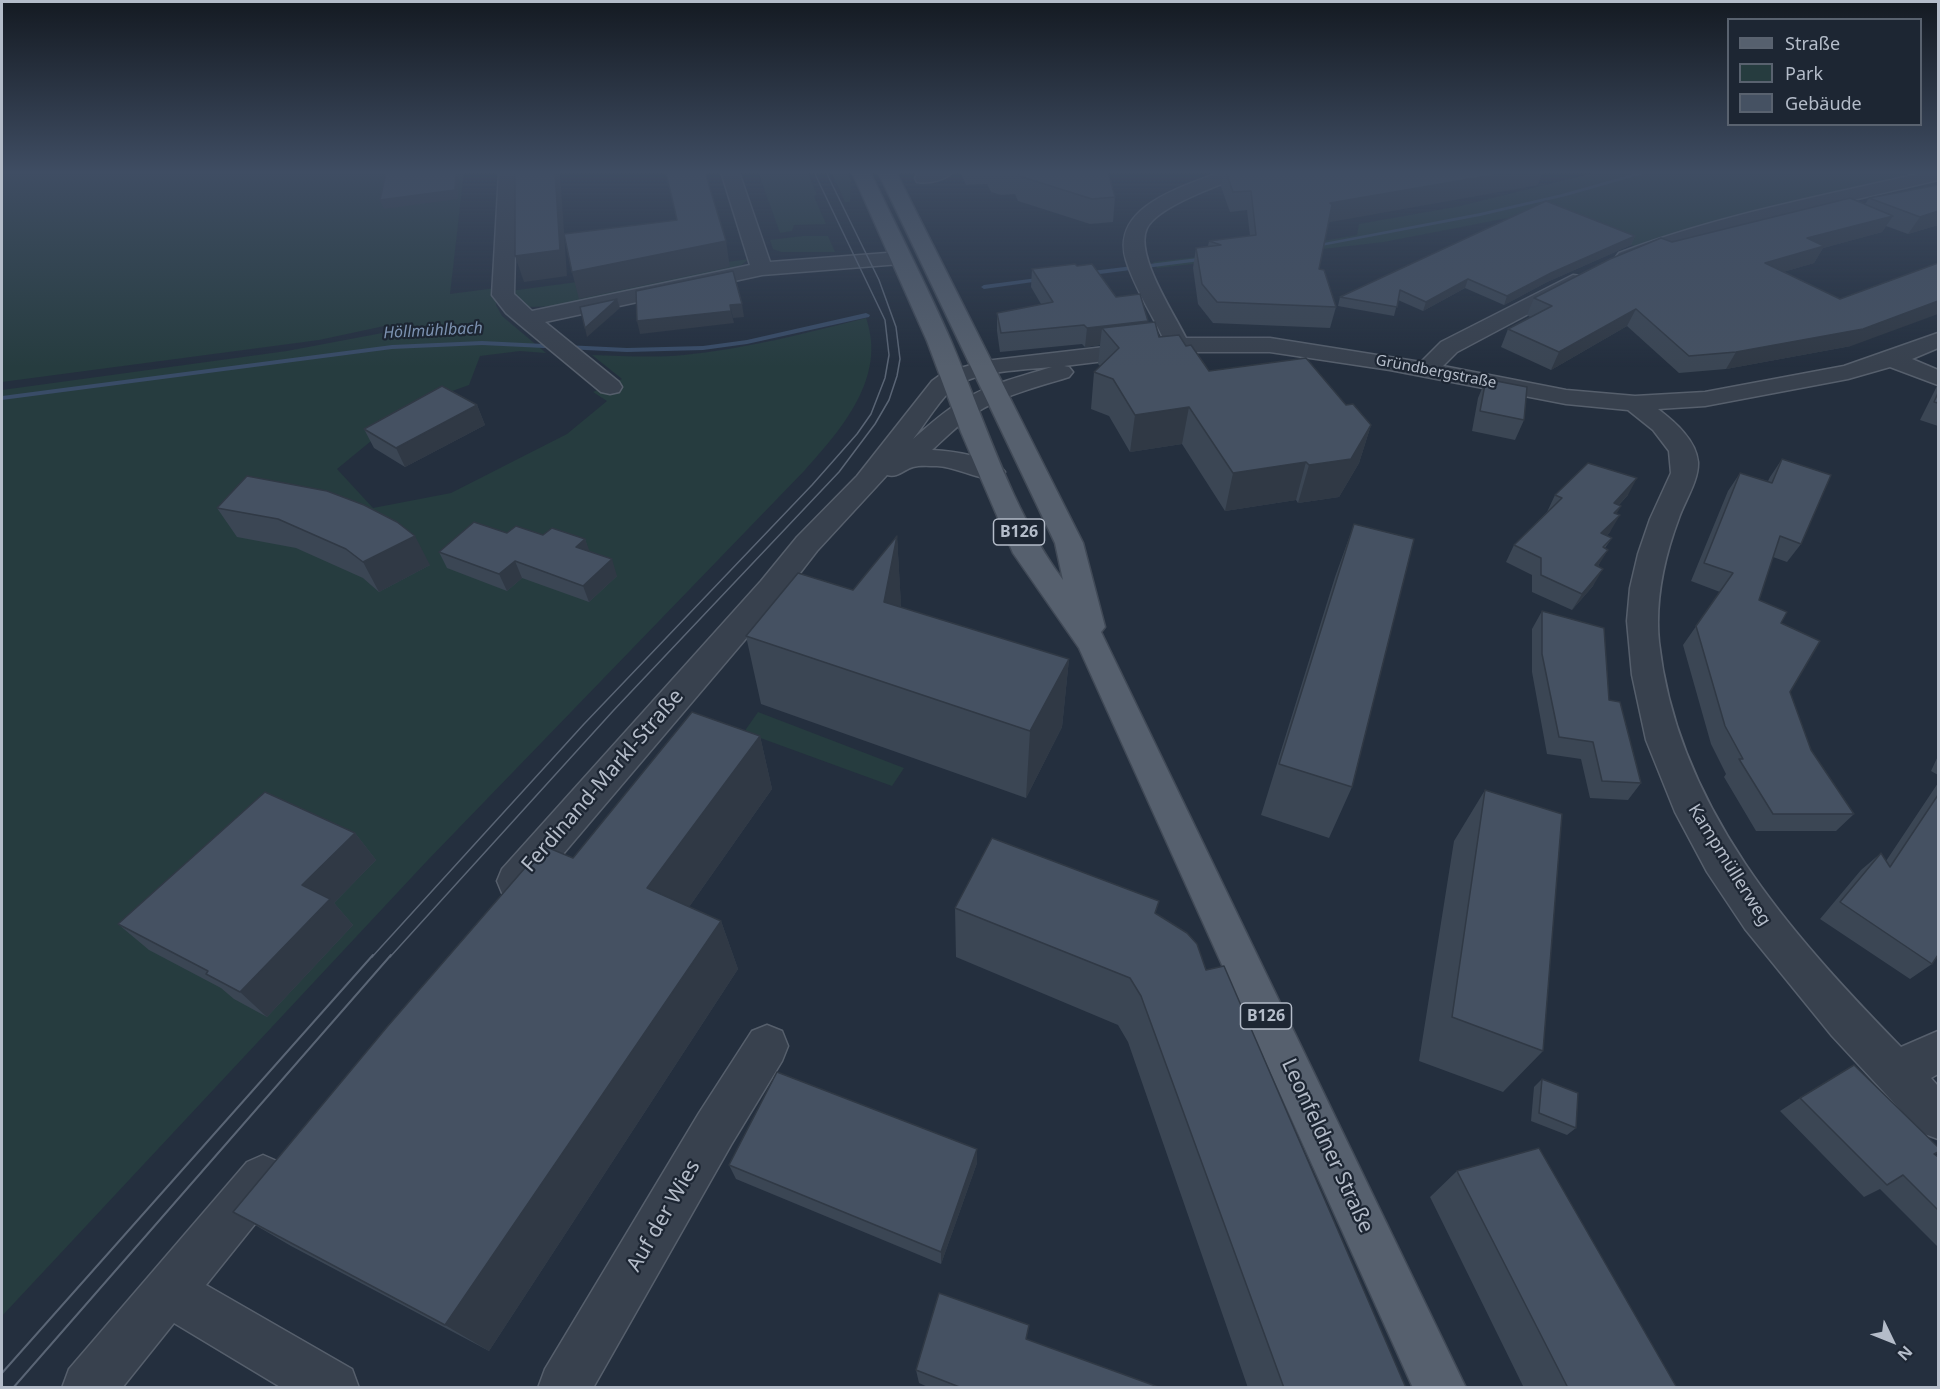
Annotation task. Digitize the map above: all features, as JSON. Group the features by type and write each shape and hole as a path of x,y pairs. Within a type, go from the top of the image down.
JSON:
{"main road":[{"name":"Leonfeldner Straße","path":"890,237 939,341 952,378 1028,552 1093,644 1440,1388"},
{"name":"Leonfeldner Straße","path":"919,237 991,380 1068,543 1093,644"}],"street":[{"path":"505,237 503,295 507,302 610,387"},
{"path":"751,237 762,269"},
{"path":"1134,237 1140,268 1178,345"},
{"path":"1431,371 1432,363 1449,347 1601,268 1682,237"},
{"path":"527,319 762,269 900,258"},
{"name":"Gründbergstraße","path":"991,380 1141,350 1178,345 1270,345 1332,353 1566,396 1635,403 1668,402 1728,395 1840,374 1892,359 1938,340"},
{"path":"1892,359 1938,378"},
{"path":"952,378 991,380"},
{"name":"Ferdinand-Markl-Straße","path":"493,907 765,596 807,544 867,482 929,398 952,378"},
{"path":"965,408 991,380"},
{"name":"Kampmüllerweg","path":"1635,403 1677,439 1685,457 1684,473 1648,575 1643,603 1643,631 1650,690 1658,723 1686,797 1710,842 1745,897 1824,996 1938,1117"},
{"name":"Ferdinand-Markl-Straße","path":"867,482 905,460 965,408"},
{"name":"Ferdinand-Markl-Straße","path":"905,460 929,457 960,460 992,472"},
{"name":"Auf der Wies","path":"564,1388 722,1133 767,1046"},
{"path":"1894,1072 1938,1052"},
{"path":"88,1388 288,1149"},
{"path":"169,1292 333,1388"}],"green space":[{"path":"2,237 457,237 450,294 496,288 496,305 502,316 546,353 520,351 480,356 469,385 433,398 393,423 337,469 373,508 451,493 567,434 607,401 593,392 622,379 592,355 684,355 730,349 866,318 871,340 871,361 866,381 857,401 833,437 805,470 426,862 2,1316 2,390 287,351 393,331 389,325 319,340 2,382"},
{"path":"828,237 835,252 781,252 773,249 770,240"},
{"path":"1347,237 1411,237 1384,242 1157,268 1153,262 1294,246"},
{"path":"1612,237 1667,237 1636,247"},
{"path":"749,259 736,269 558,306 529,307 517,303 510,291"},
{"path":"758,712 904,768 892,786 744,732"}],"building":[{"path":"515,237 559,237 560,250 515,256"},
{"path":"565,237 725,237 726,241 572,272"},
{"path":"1242,237 1326,237 1319,269 1324,270 1336,307 1217,302 1202,284 1196,248 1221,245 1209,241"},
{"path":"1469,237 1633,237 1551,273 1507,296 1468,279 1426,302 1400,290 1397,307 1340,297"},
{"path":"1693,237 1812,237 1807,238 1824,246 1765,263 1840,299 1938,263 1938,301 1863,329 1736,352 1689,356 1636,309 1559,352 1508,329 1552,306 1534,298 1610,259 1661,238 1672,242"},
{"path":"1075,264 1077,266 1092,264 1116,297 1140,294 1148,321 1087,328 1084,325 1001,333 997,313 1053,302 1032,269"},
{"path":"733,271 742,304 730,305 731,311 637,321 636,291"},
{"path":"617,299 585,328 580,307"},
{"path":"1155,322 1159,337 1179,335 1186,346 1191,345 1209,371 1306,358 1346,405 1353,404 1371,425 1351,459 1309,465 1306,462 1233,473 1189,407 1135,415 1113,379 1094,372 1119,348 1102,328"},
{"path":"1486,379 1527,387 1524,420 1480,411"},
{"path":"442,386 477,405 396,448 364,429"},
{"path":"1782,459 1831,475 1801,544 1780,536 1759,600 1787,612 1781,623 1820,641 1790,692 1811,750 1854,814 1773,814 1739,759 1743,759 1725,726 1696,626 1733,573 1704,563 1740,473 1772,483"},
{"path":"1588,463 1637,478 1614,503 1621,506 1614,513 1620,515 1601,533 1612,538 1603,547 1608,550 1595,565 1603,569 1582,594 1541,575 1541,558 1514,545 1562,498 1555,495"},
{"path":"247,476 327,491 364,505 397,522 415,536 363,562 346,549 278,519 217,508"},
{"path":"474,522 507,533 516,526 543,535 552,528 585,539 576,547 612,559 583,586 515,561 499,574 439,552"},
{"path":"1354,524 1414,539 1352,787 1279,764"},
{"path":"897,536 884,602 1069,659 1030,731 746,636 798,573 853,590"},
{"path":"1542,611 1604,628 1609,700 1620,702 1641,783 1602,781 1593,742 1559,737 1542,654"},
{"path":"692,712 760,736 647,888 721,921 445,1325 233,1212 387,1027 544,846 573,858"},
{"path":"1485,790 1562,814 1543,1051 1452,1017"},
{"path":"265,792 355,833 302,885 330,899 240,992 206,974 208,971 118,924"},
{"path":"1938,795 1938,955 1932,964 1840,902 1881,853 1890,867"},
{"path":"992,838 1159,901 1155,913 1187,933 1197,944 1206,970 1224,966 1406,1388 1284,1388 1141,996 1130,978 955,908"},
{"path":"1854,1065 1938,1147 1938,1152 1934,1154 1938,1157 1938,1210 1903,1175 1887,1185 1800,1098"},
{"path":"777,1072 977,1149 941,1252 729,1165"},
{"path":"1542,1079 1578,1093 1576,1128 1539,1113"},
{"path":"1539,1148 1677,1388 1568,1388 1457,1171"},
{"path":"939,1293 1029,1325 1026,1339 1161,1388 962,1388 916,1370"}],"waterway":[{"name":"Höllmühlbach","path":"1311,246 1363,237"},
{"name":"Höllmühlbach","path":"1084,274 1206,259"},
{"name":"Höllmühlbach","path":"984,287 1045,279"},
{"name":"Höllmühlbach","path":"2,398 392,347 482,343 627,350 703,348 747,342 866,315"}],"tram line":[{"path":"372,957 584,724 812,485 857,434 871,414 885,378 889,355 885,320 845,237"},
{"path":"390,957 613,711 839,472 875,424 889,400 900,359 896,327 879,280 858,237"},
{"path":"2,1373 373,955"},
{"path":"13,1388 391,955"}]}
